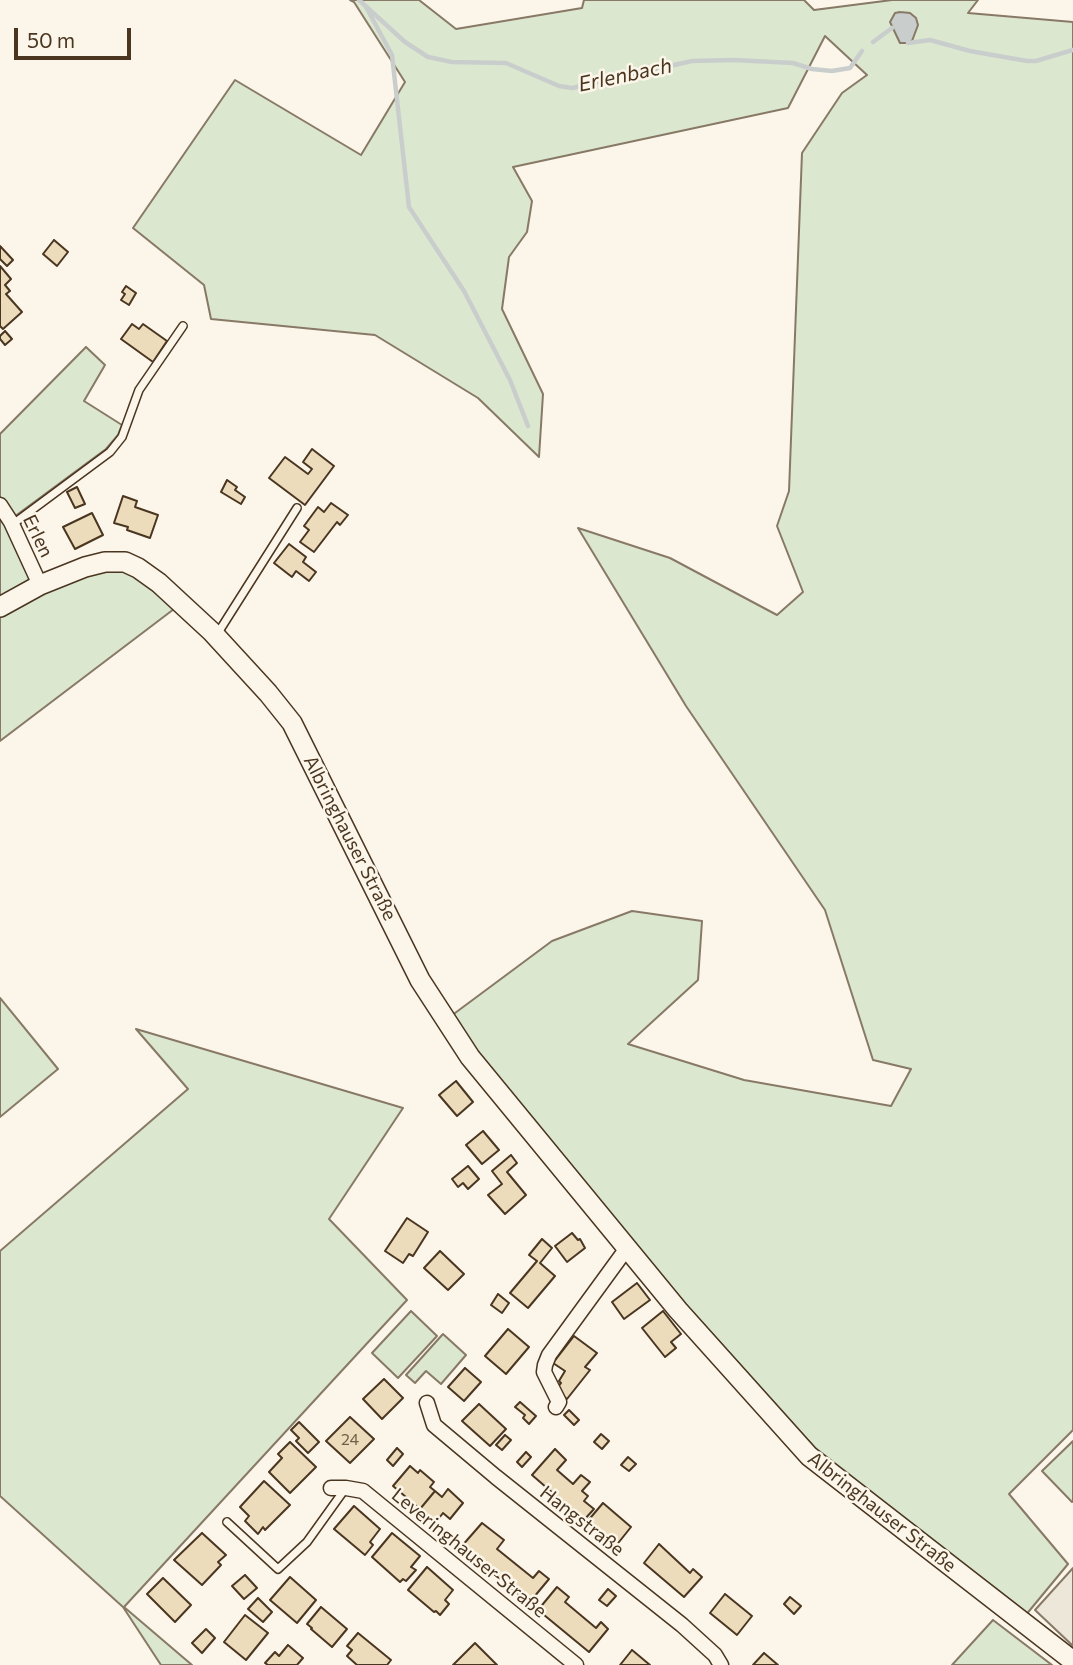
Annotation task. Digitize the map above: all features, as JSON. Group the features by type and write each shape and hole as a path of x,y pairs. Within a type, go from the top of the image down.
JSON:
{"street":[{"name":"Erlen","path":"0,505 12,524 40,585"},
{"name":"Albringhauser Straße","path":"0,607 40,585 85,567 105,562 125,562 159,583 216,636 292,723 420,979 470,1057 678,1310 809,1456 1073,1661"},
{"path":"556,1407 559,1402 544,1373 549,1355 627,1248"},
{"name":"Hangstraße","path":"427,1403 434,1425 682,1625 715,1655 721,1665"},
{"name":"Leveringhauser Straße","path":"338,1488 363,1491 576,1665"}],"lane":[{"path":"12,524 110,452 122,437 139,390 183,326"},
{"path":"216,636 296,508"},
{"path":"227,1522 278,1569 307,1542 338,1488"}],"green space":[{"path":"350,0 419,0 456,29 582,8 584,0 804,0 814,10 892,0 978,0 968,13 1073,22 1073,1430 1009,1494 1068,1564 1025,1616 825,1459 671,1288 487,1072 451,1016 552,941 632,911 702,921 698,980 628,1044 744,1080 891,1106 911,1069 873,1060 825,910 686,706 578,528 670,558 777,615 803,592 777,526 789,491 802,153 842,93 867,75 825,36 788,108 513,167 532,201 527,232 509,257 502,309 543,394 539,457 478,398 375,335 211,319 204,285 133,228 235,80 361,155 405,82 354,2"},
{"path":"86,347 105,365 84,401 122,425 118,435 106,449 14,517 0,497 0,434"},
{"path":"0,518 13,535 42,594 88,573 120,568 136,576 174,609 0,741"},
{"path":"0,998 58,1069 0,1117"},
{"path":"136,1029 403,1108 329,1219 407,1300 124,1607 192,1665 161,1665 123,1607 0,1496 0,1251 188,1089"},
{"path":"411,1311 437,1336 398,1378 372,1353"},
{"path":"443,1334 466,1355 441,1384 426,1371 415,1383 406,1375"},
{"path":"1073,1441 1073,1501 1072,1502 1042,1471"},
{"path":"993,1620 1052,1665 952,1665"}],"shaded area":[{"path":"895,13 910,13 916,18 918,25 912,41 908,43 900,43 890,22"},
{"path":"1073,1568 1073,1646 1035,1610"}],"building":[{"path":"54,240 68,252 57,266 43,254"},
{"path":"0,246 13,260 7,266 0,259"},
{"path":"0,266 11,279 5,285 10,291 6,294 22,312 3,329 0,326"},
{"path":"126,286 136,293 129,305 121,300"},
{"path":"132,324 139,329 143,324 167,341 153,362 121,339"},
{"path":"5,331 12,339 5,345 0,336"},
{"path":"312,449 334,466 305,505 269,478 285,457 308,474 312,469 303,462"},
{"path":"227,480 245,497 241,504 221,492"},
{"path":"77,487 85,504 75,508 67,492"},
{"path":"123,496 137,501 135,507 158,515 150,538 114,523"},
{"path":"331,503 348,515 340,525 337,522 314,552 300,542 309,530 304,526 318,507 324,512"},
{"path":"92,513 103,535 75,549 63,527"},
{"path":"289,544 306,557 303,562 316,572 309,581 296,571 292,577 274,563"},
{"path":"456,1081 473,1102 457,1116 439,1095"},
{"path":"483,1131 499,1150 482,1164 466,1145"},
{"path":"511,1155 517,1163 507,1172 526,1195 505,1214 488,1195 502,1184 492,1171"},
{"path":"468,1166 479,1179 468,1189 463,1183 458,1187 452,1179"},
{"path":"407,1218 428,1232 413,1256 409,1254 403,1263 385,1251"},
{"path":"572,1233 580,1239 585,1248 567,1262 555,1246"},
{"path":"542,1239 552,1248 540,1263 555,1276 528,1308 510,1293 537,1261 529,1255"},
{"path":"440,1251 464,1274 448,1290 424,1268"},
{"path":"637,1283 650,1300 624,1319 612,1302"},
{"path":"498,1294 509,1303 502,1313 491,1305"},
{"path":"663,1311 681,1334 671,1342 676,1348 665,1357 642,1328"},
{"path":"508,1329 529,1347 506,1374 485,1356"},
{"path":"574,1336 597,1353 585,1367 590,1370 567,1399 555,1390 565,1371 553,1363"},
{"path":"465,1368 481,1382 464,1401 448,1387"},
{"path":"384,1379 403,1398 382,1419 363,1399"},
{"path":"520,1402 536,1416 529,1424 523,1418 525,1415 515,1407"},
{"path":"479,1404 506,1429 490,1446 462,1421"},
{"path":"569,1410 579,1420 574,1425 564,1415"},
{"path":"350,1417 374,1439 350,1463 326,1441"},
{"path":"299,1422 319,1442 308,1453 296,1441 299,1438 291,1430"},
{"path":"601,1434 609,1441 602,1449 594,1442"},
{"path":"505,1435 511,1440 502,1450 496,1445"},
{"path":"290,1442 316,1467 290,1493 269,1472 282,1458 278,1454"},
{"path":"397,1448 403,1454 393,1466 387,1460"},
{"path":"555,1449 566,1460 557,1470 573,1484 581,1475 590,1482 582,1491 588,1496 584,1501 594,1509 584,1520 532,1475"},
{"path":"526,1452 531,1457 522,1467 517,1462"},
{"path":"628,1457 636,1464 629,1471 621,1465"},
{"path":"410,1466 418,1473 420,1470 434,1482 430,1487 435,1491 420,1509 393,1486"},
{"path":"264,1481 290,1505 258,1534 245,1521 249,1516 240,1507"},
{"path":"448,1489 463,1503 450,1519 443,1513 436,1522 420,1509 435,1491 442,1497"},
{"path":"603,1503 631,1527 615,1547 586,1523"},
{"path":"354,1506 380,1529 370,1542 373,1545 365,1555 334,1529"},
{"path":"482,1523 504,1540 497,1549 533,1578 539,1571 549,1579 529,1603 461,1547"},
{"path":"202,1533 226,1555 218,1562 221,1565 202,1585 174,1560"},
{"path":"392,1533 420,1556 411,1567 416,1570 406,1581 403,1579 400,1582 372,1557"},
{"path":"659,1544 690,1573 693,1569 702,1577 684,1597 644,1563"},
{"path":"427,1567 453,1590 445,1600 449,1604 440,1615 408,1590"},
{"path":"245,1575 257,1588 244,1599 232,1586"},
{"path":"290,1577 316,1600 297,1623 270,1600"},
{"path":"163,1578 191,1605 175,1622 147,1594"},
{"path":"557,1587 569,1597 565,1602 596,1628 601,1622 608,1629 589,1652 538,1610"},
{"path":"608,1589 616,1596 607,1606 599,1600"},
{"path":"725,1594 752,1616 737,1635 710,1613"},
{"path":"790,1597 801,1606 794,1614 784,1604"},
{"path":"258,1598 272,1612 263,1622 248,1609"},
{"path":"321,1607 347,1629 332,1647 307,1624"},
{"path":"245,1615 268,1633 246,1660 224,1642"},
{"path":"206,1629 215,1638 202,1653 192,1643"},
{"path":"358,1633 391,1660 387,1665 357,1665 347,1656 352,1650 347,1646"},
{"path":"475,1643 497,1665 453,1665"},
{"path":"288,1645 303,1658 297,1665 265,1663 275,1652 279,1656"},
{"path":"632,1650 650,1665 620,1665"},
{"path":"764,1653 778,1665 753,1665"}],"waterway":[{"name":"Erlenbach","path":"359,0 405,42 428,57 452,62 506,63 559,86 572,88 692,61 793,63 832,71 850,68 862,51"},
{"path":"366,7 392,55 409,207 464,291 510,380 528,426"},
{"name":"Erlenbach","path":"873,42 892,28"},
{"path":"908,43 930,40 970,51 1027,61 1073,50"}]}
